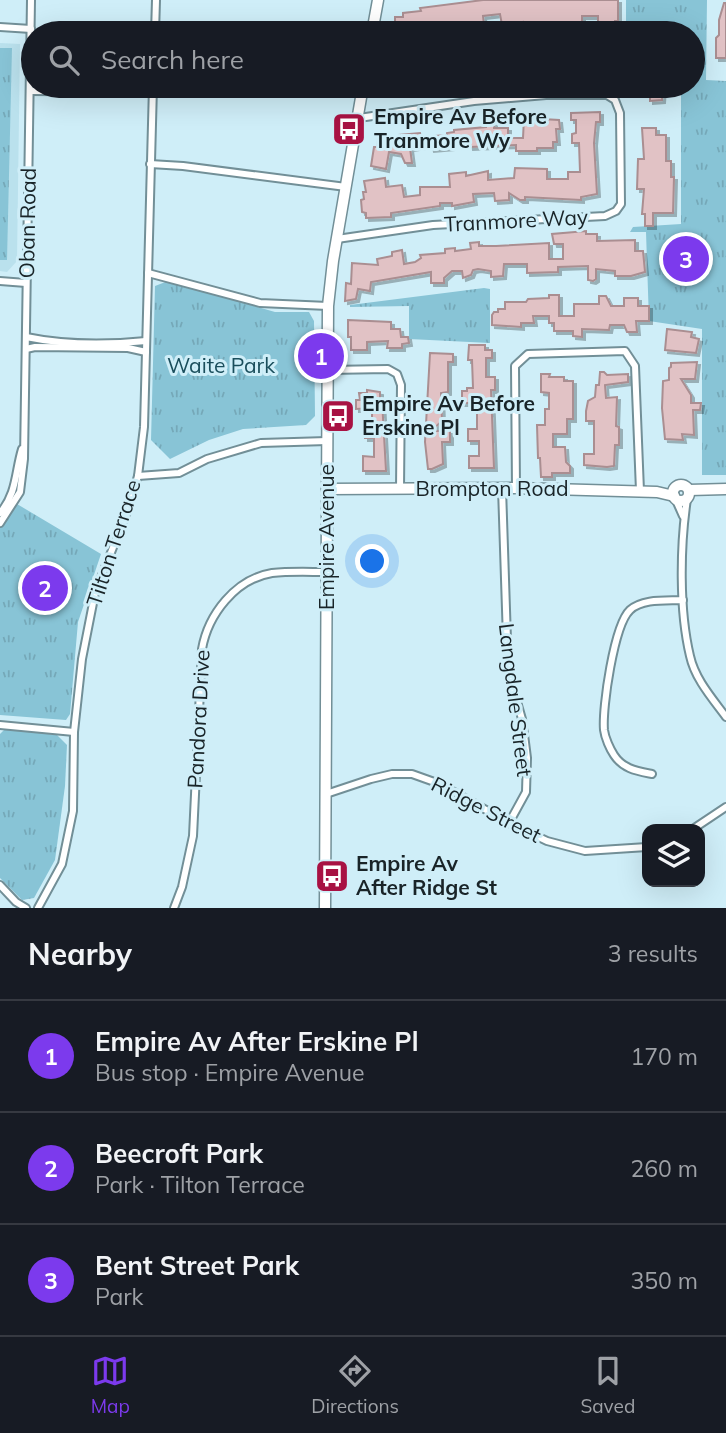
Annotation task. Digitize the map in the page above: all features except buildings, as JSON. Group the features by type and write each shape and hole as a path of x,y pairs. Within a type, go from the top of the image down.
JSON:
{"street":[{"name":"Oban Road","path":"31,0 31,21"},
{"path":"155,21 156,0"},
{"path":"374,21 378,0"},
{"path":"0,27 21,28"},
{"name":"Oban Road","path":"0,523 20,492 24,459 30,98"},
{"name":"Tilton Terrace","path":"38,908 62,864 73,811 74,732 82,659 95,593 129,508 138,476 144,426 153,98"},
{"name":"Empire Avenue","path":"325,908 328,306 362,98"},
{"name":"Tranmore Way","path":"359,118 510,98"},
{"name":"Tranmore Way","path":"337,239 433,225 605,216 616,211 621,204 620,113 612,98"},
{"path":"150,164 346,187"},
{"path":"148,273 260,303 328,306"},
{"path":"0,281 26,283"},
{"path":"26,337 69,343 146,341"},
{"path":"26,349 128,348 146,352"},
{"path":"516,488 515,366 527,354 625,351 635,366 640,491"},
{"path":"328,370 388,369 397,374 401,385 400,489"},
{"path":"138,476 179,473 207,459 261,443 327,440"},
{"name":"Oban Road","path":"0,513 8,504 15,487 23,447"},
{"path":"675,494 681,484 688,495 684,518 683,600 690,658 703,687 726,717"},
{"name":"Langdale Street","path":"502,488 508,670 522,719 527,758 526,792 509,823"},
{"name":"Brompton Road","path":"327,489 516,488 675,494"},
{"path":"675,494 681,501 688,495 726,489"},
{"path":"675,494 684,518"},
{"name":"Pandora Drive","path":"174,908 182,887 193,836 202,649 207,628 227,599 252,580 273,573 327,572"},
{"path":"652,774 628,769 615,757 609,746 604,734 603,709 608,679 623,621 630,610 643,603 683,600"},
{"path":"0,725 74,732"},
{"name":"Ridge Street","path":"326,794 371,779 412,774 440,784 547,841 585,851 642,847"},
{"path":"700,824 726,807"},
{"path":"0,885 16,902 26,908"}],"shaded area":[{"path":"0,43 20,44 17,261 7,272 0,271"}],"green space":[{"path":"626,0 707,0 706,80 726,81 726,475 702,475 702,329 649,321 646,232 630,232 633,227 681,224 681,98 705,98 705,21 626,21"},
{"path":"0,48 12,48 7,260 0,260"},
{"name":"Waite Park","path":"168,281 275,312 309,312 314,321 315,416 306,425 243,429 209,440 170,459 151,440 155,286"},
{"path":"490,289 490,343 409,339 409,306 350,307 350,305"},
{"path":"17,504 101,554 78,622 70,714 66,720 0,715 0,528"},
{"path":"5,729 57,735 67,745 65,786 55,860 34,898 22,900 0,878 0,734"}],"place":[{"name":"Empire Av Before Tranmore Wy","path":"349,129"},
{"name":"Bent Street Park","path":"686,259"},
{"name":"Empire Av After Erskine Pl","path":"321,356"},
{"name":"Empire Av Before Erskine Pl","path":"338,416"},
{"name":"Beecroft Park","path":"45,588"},
{"name":"Empire Av After Ridge St","path":"332,876"}]}
